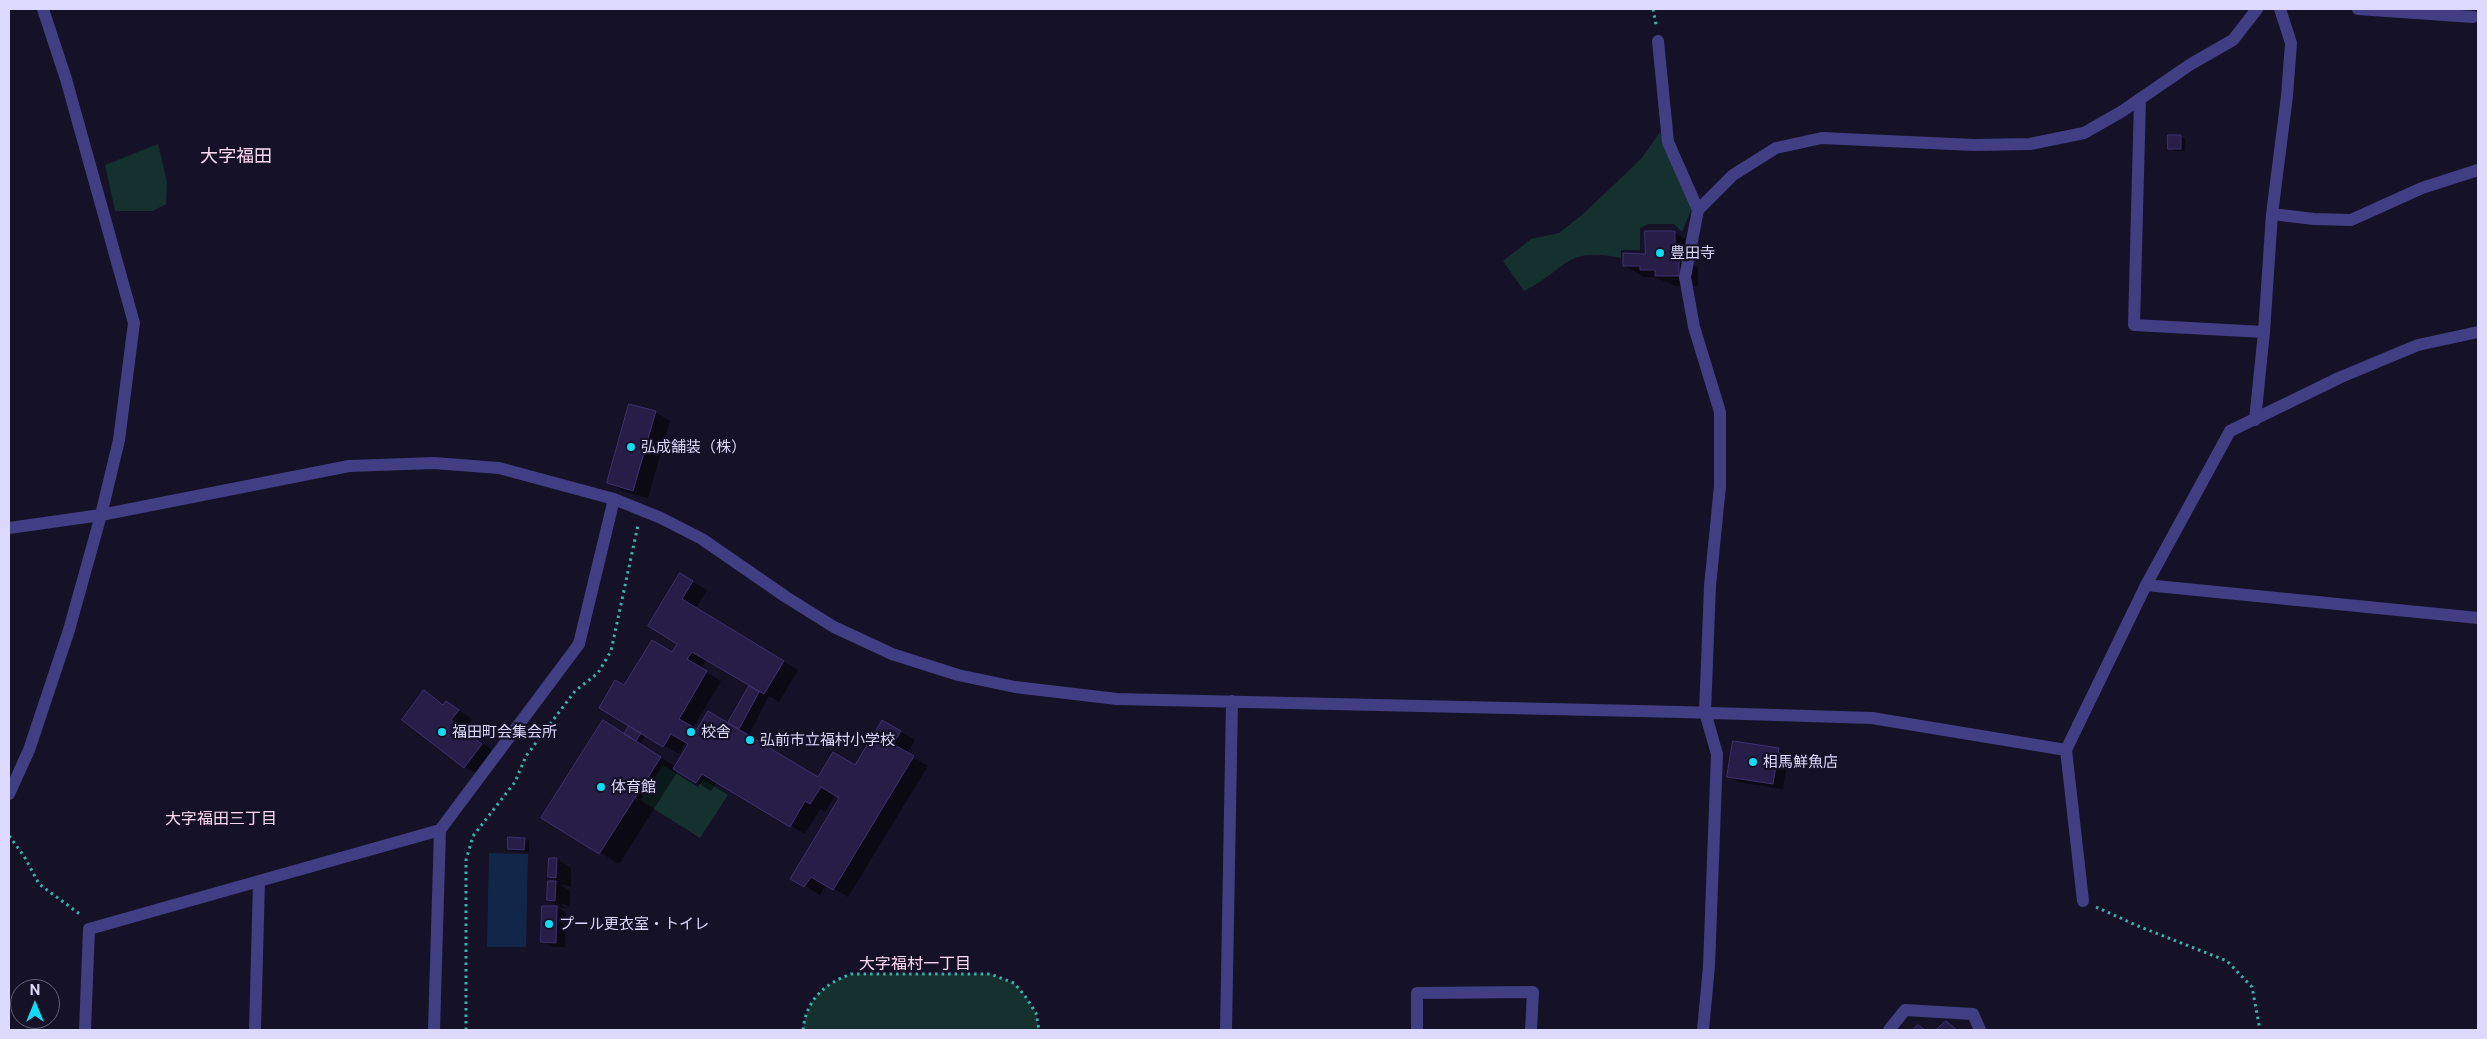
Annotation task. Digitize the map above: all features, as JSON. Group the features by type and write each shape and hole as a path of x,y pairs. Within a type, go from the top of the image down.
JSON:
{"street":[{"path":"9,794 28,750 66,639 101,515 120,440 134,323 66,79 43,9"},
{"path":"1703,1030 1709,966 1717,754 1705,712 1710,586 1720,486 1720,412 1694,328 1685,278 1698,210 1733,175 1776,148 1822,138 1974,145 2030,144 2084,133 2140,99 2191,64 2233,40 2257,9"},
{"path":"2255,420 2264,332 2272,214 2287,96 2291,43 2280,9"},
{"path":"2358,9 2472,17"},
{"path":"1658,41 1668,142 1698,210"},
{"path":"2140,99 2134,325 2264,332"},
{"path":"2272,214 2314,219 2352,220 2422,188 2478,170"},
{"path":"2083,901 2066,750 2146,585 2230,431 2341,377 2418,345 2478,332"},
{"path":"9,528 101,515 348,466 434,462 499,468 614,499 661,518 702,539 826,622 892,654 958,674 1015,688 1117,699 1705,712 1872,718 2066,750"},
{"path":"434,1030 440,830 579,644 614,499"},
{"path":"2146,585 2478,618"},
{"path":"1226,1030 1232,702"},
{"path":"85,1030 88,929 440,830"},
{"path":"255,1030 259,881"},
{"path":"1416,1030 1417,992 1533,992 1532,1030"},
{"path":"1889,1030 1905,1010 1973,1014 1980,1030"}],"path":[{"path":"466,1030 466,860 473,836 515,782 526,756 575,691 598,673 611,652 639,521"},
{"path":"9,836 24,856 40,884 80,914 88,929"},
{"path":"2083,901 2138,926 2227,961 2252,987 2260,1030"},
{"path":"803,1030 804,1016 816,994 835,980 851,974 990,974 1014,984 1026,996 1036,1013 1039,1030"}],"green space":[{"path":"1660,132 1691,210 1682,232 1674,224 1648,224 1640,228 1640,250 1621,250 1621,258 1588,255 1577,258 1567,262 1524,291 1503,261 1531,239 1559,233 1583,214 1641,159"},
{"path":"158,144 167,182 166,204 153,211 115,211 105,165"},
{"path":"663,765 698,787 703,779 728,795 700,838 640,800"},
{"path":"851,974 990,974 1014,983 1036,1013 1039,1030 803,1030 808,1010 818,994 841,978"}],"water":[{"path":"489,853 528,854 526,947 487,947"}],"building":[{"path":"2168,135 2181,135 2181,149 2168,149"},
{"name":"豊田寺","path":"1645,231 1675,231 1675,256 1679,256 1679,276 1655,276 1655,270 1640,270 1640,266 1623,266 1623,253 1645,254"},
{"name":"弘成舗装（株）","path":"629,404 656,411 633,491 607,483"},
{"name":"校舎","path":"680,573 693,581 682,599 784,661 764,694 692,652 687,659 707,671 679,719 697,729 708,711 818,777 833,752 855,765 882,720 901,731 893,744 914,756 833,890 811,877 804,887 790,879 839,798 821,787 810,804 805,801 790,827 702,774 696,783 673,769 688,744 671,734 663,747 599,708 615,680 624,685 652,640 672,652 677,644 648,626"},
{"path":"749,686 759,692 739,729 728,723"},
{"name":"福田町会集会所","path":"424,690 443,705 446,701 459,710 451,720 482,744 464,768 402,720"},
{"name":"体育館","path":"603,720 661,757 599,854 541,818"},
{"path":"629,726 641,733 636,741 624,734"},
{"name":"相馬鮮魚店","path":"1733,741 1779,748 1773,784 1727,777"},
{"path":"508,837 525,838 524,850 508,849"},
{"path":"549,858 557,858 556,878 548,877"},
{"path":"548,881 556,881 555,901 547,900"},
{"name":"プール更衣室・トイレ","path":"542,906 557,906 556,943 541,942"},
{"path":"1946,1021 1957,1030 1936,1030"},
{"path":"1918,1025 1925,1030 1913,1030"}],"place":[{"name":"豊田寺","path":"1660,253"},
{"name":"弘成舗装（株）","path":"631,447"},
{"name":"福田町会集会所","path":"442,732"},
{"name":"校舎","path":"691,732"},
{"name":"弘前市立福村小学校","path":"750,740"},
{"name":"相馬鮮魚店","path":"1753,762"},
{"name":"体育館","path":"601,787"},
{"name":"プール更衣室・トイレ","path":"549,924"}],"district":[{"name":"大字福田","path":"236,156"},
{"name":"大字福田三丁目","path":"221,819"},
{"name":"大字福村一丁目","path":"915,964"}]}
